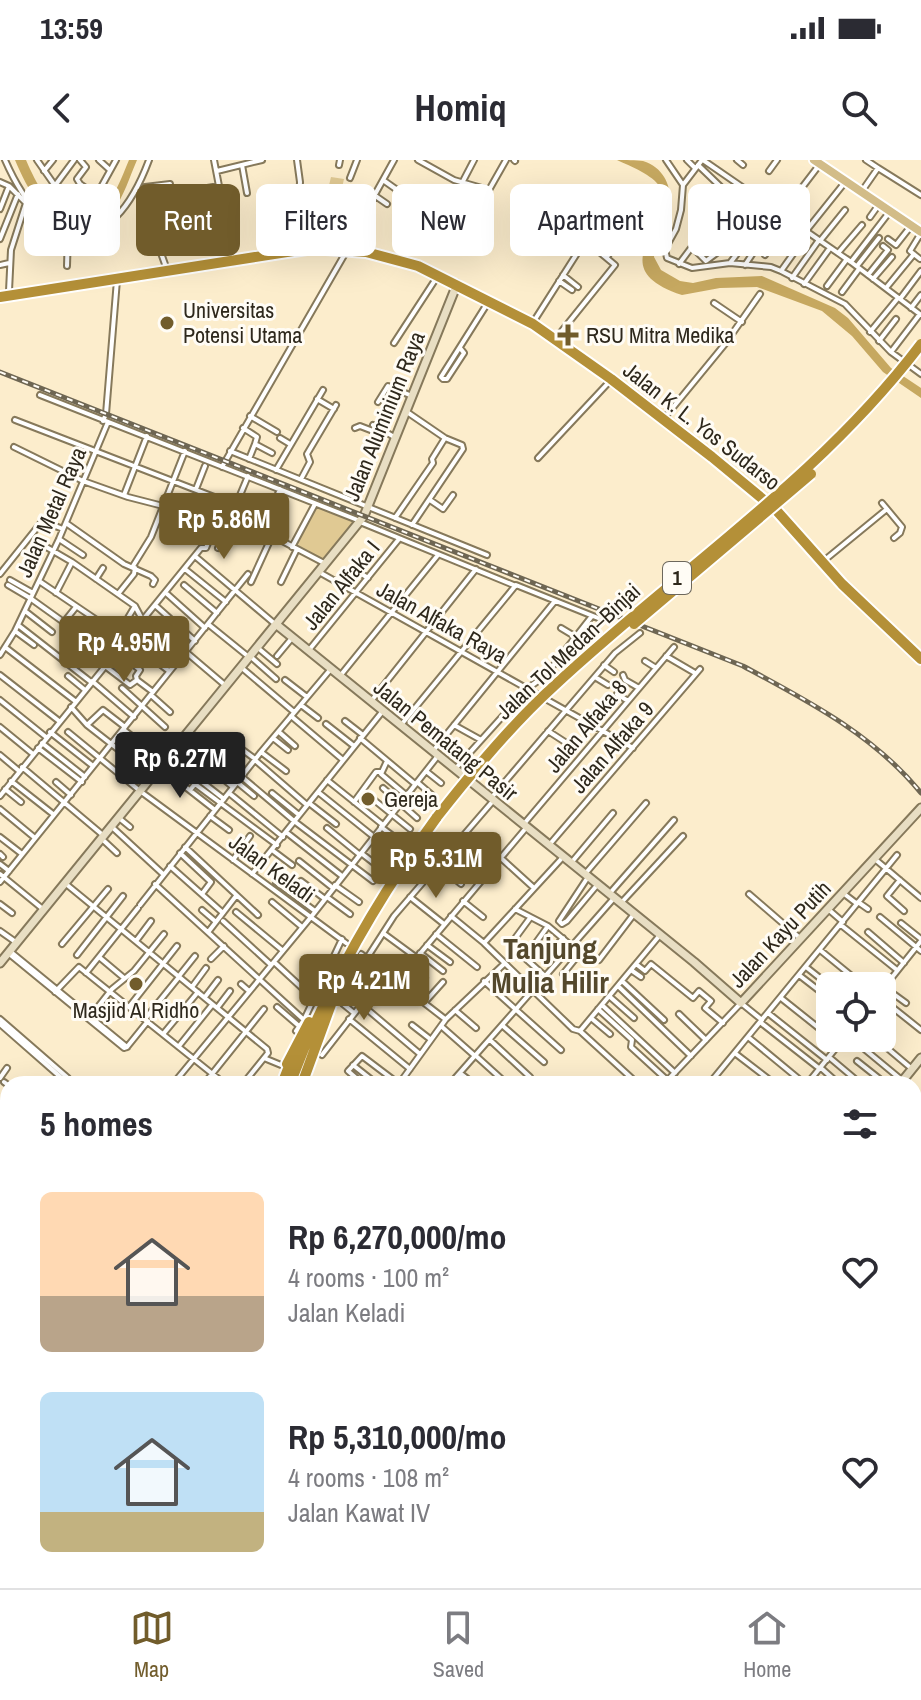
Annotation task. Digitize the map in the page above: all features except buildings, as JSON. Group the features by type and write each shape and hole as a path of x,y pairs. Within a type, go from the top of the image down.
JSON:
{"highway":[{"name":"Jalan K. L. Yos Sudarso","path":"376,252 397,255 534,321 666,416 752,483 785,514 853,589 921,656"},
{"name":"Jalan K. L. Yos Sudarso","path":"117,277 256,253"},
{"name":"Jalan K. L. Yos Sudarso","path":"376,254 458,283 559,339"},
{"name":"Jalan K. L. Yos Sudarso","path":"3,294 259,256"},
{"name":"Jalan Tol Medan–Binjai","path":"297,1076 384,906 440,819 487,756 543,696 607,638 824,453 880,396 921,344"},
{"name":"Jalan Tol Medan–Binjai","path":"296,1076 321,1010 345,963 421,839 555,694 810,475 884,401 921,355"},
{"name":"Jalan K. L. Yos Sudarso","path":"612,378 762,497 842,584 921,656"},
{"path":"283,1076 307,1019 337,964 421,839"},
{"path":"305,1076 338,1001"}],"main road":[{"path":"817,162 918,228"}],"street":[{"path":"5,160 24,192"},
{"path":"37,160 52,184"},
{"path":"44,171 53,160"},
{"path":"56,184 74,160"},
{"path":"80,160 86,167 77,179 80,184"},
{"path":"99,160 110,170"},
{"path":"103,184 116,160"},
{"path":"141,184 149,160"},
{"path":"214,160 219,184"},
{"path":"217,171 262,160"},
{"path":"297,160 300,184"},
{"path":"350,178 357,160"},
{"path":"376,192 394,160"},
{"path":"418,160 462,183 489,190 506,160"},
{"path":"429,167 433,160"},
{"path":"462,183 474,160"},
{"path":"666,160 683,185 683,203 679,221 665,252 667,258 692,268 730,263 771,267 781,271 845,304 879,341 921,374"},
{"path":"687,160 717,184"},
{"path":"683,185 703,160 737,184"},
{"path":"737,160 743,165"},
{"path":"769,171 777,160"},
{"path":"866,160 921,195"},
{"path":"802,184 817,162"},
{"path":"242,165 247,193"},
{"path":"862,191 878,168"},
{"path":"142,179 144,184"},
{"path":"383,180 392,186"},
{"path":"810,228 846,181"},
{"path":"0,182 9,186 25,202 3,294"},
{"path":"0,209 9,186"},
{"path":"0,239 18,194"},
{"path":"376,196 387,204"},
{"path":"120,213 136,198"},
{"path":"870,217 880,203"},
{"path":"792,278 845,210"},
{"path":"842,292 854,264 891,210"},
{"path":"838,253 862,225"},
{"path":"888,239 896,245 918,228"},
{"path":"918,228 910,251 919,260"},
{"path":"810,234 920,314 891,352"},
{"path":"827,286 879,238"},
{"path":"870,277 888,250 883,246"},
{"path":"804,284 830,248"},
{"path":"679,264 688,252"},
{"path":"886,288 914,254"},
{"path":"67,256 67,266"},
{"path":"162,256 166,267"},
{"path":"222,467 343,256"},
{"path":"534,321 575,256"},
{"path":"730,263 735,256"},
{"path":"745,265 751,256"},
{"path":"781,271 791,256"},
{"path":"559,339 615,265 607,257"},
{"path":"870,277 892,257"},
{"path":"0,265 9,263"},
{"path":"870,332 921,271"},
{"path":"394,343 438,275"},
{"path":"563,275 578,287"},
{"name":"Jalan Metal Raya","path":"0,655 54,550 106,422 117,277"},
{"path":"559,281 572,290"},
{"name":"Jalan Aluminium Raya","path":"0,963 360,521 458,283"},
{"path":"666,416 742,322 760,294"},
{"path":"911,308 921,295"},
{"path":"460,348 464,353 447,379 443,379 441,377 489,300"},
{"path":"714,303 742,322"},
{"path":"879,341 896,319"},
{"path":"538,458 612,378"},
{"path":"378,402 388,386 412,396"},
{"path":"276,470 323,390"},
{"path":"40,395 595,617 545,676 528,688 454,769"},
{"path":"301,480 310,462 307,454 335,407 317,399"},
{"path":"406,411 463,447 412,525"},
{"path":"250,416 277,432"},
{"path":"15,420 235,505"},
{"path":"373,425 396,438"},
{"path":"243,428 257,437 249,459"},
{"path":"355,428 380,430"},
{"path":"124,495 147,436"},
{"path":"280,438 290,444"},
{"path":"395,518 433,463 432,459 445,438"},
{"path":"255,444 272,453"},
{"path":"14,447 83,481 255,540 263,531 280,489"},
{"path":"118,594 134,574 134,567 151,537 185,451"},
{"path":"230,451 487,555"},
{"path":"196,489 205,466"},
{"path":"218,548 248,476"},
{"path":"430,500 443,509 453,495"},
{"path":"186,515 189,503"},
{"path":"882,503 902,527 894,538"},
{"path":"281,582 315,504"},
{"path":"826,559 887,509"},
{"path":"0,574 44,519"},
{"path":"66,523 124,564 154,578 153,584"},
{"path":"50,524 63,529"},
{"path":"0,796 202,547 207,547 215,526"},
{"path":"279,540 284,528"},
{"path":"263,531 326,564"},
{"path":"251,582 272,536"},
{"path":"59,539 83,555"},
{"name":"Jalan Alfaka I","path":"308,652 399,539"},
{"path":"35,556 38,542 72,562 135,606 143,621 159,637 226,686"},
{"path":"339,678 438,555"},
{"path":"195,556 277,625"},
{"path":"56,593 72,562"},
{"path":"96,579 103,568"},
{"path":"352,568 368,578"},
{"path":"185,569 226,602"},
{"path":"370,702 476,569"},
{"name":"Jalan Alfaka Raya","path":"319,572 633,748"},
{"path":"44,910 1,878 248,574"},
{"path":"39,581 110,629"},
{"path":"9,582 97,646"},
{"path":"184,585 217,613"},
{"path":"400,727 517,585"},
{"path":"166,593 276,679"},
{"path":"179,1076 361,854 426,771 454,725 555,601"},
{"path":"155,605 195,641"},
{"path":"113,643 135,606"},
{"path":"64,622 76,607"},
{"path":"25,611 52,632"},
{"path":"18,625 134,717"},
{"name":"Jalan Pematang Pasir","path":"277,625 741,1003"},
{"path":"561,628 576,637"},
{"path":"15,631 34,645"},
{"path":"446,1019 364,956 604,665 640,633"},
{"path":"132,634 155,654 152,658 170,672"},
{"path":"84,636 77,645 130,685 137,680 140,670 117,651"},
{"path":"149,648 159,637"},
{"path":"277,656 292,638"},
{"path":"0,641 75,701"},
{"name":"Jalan Alfaka 8","path":"397,981 674,647"},
{"path":"258,648 277,664"},
{"name":"Jalan Alfaka 9","path":"549,845 698,671 666,656"},
{"path":"645,661 656,668"},
{"path":"604,665 614,672"},
{"path":"242,668 343,760"},
{"path":"86,973 235,784 330,670"},
{"path":"0,675 59,721"},
{"path":"623,675 625,680 639,688"},
{"path":"68,676 85,690"},
{"path":"595,677 608,685"},
{"path":"137,680 170,712"},
{"path":"285,680 307,697"},
{"path":"122,688 165,727"},
{"path":"617,694 628,701"},
{"path":"0,700 42,743 84,779"},
{"path":"301,704 318,718"},
{"path":"71,707 87,725 153,776"},
{"path":"87,725 103,710 165,762 222,801 277,845"},
{"path":"252,874 382,712"},
{"path":"345,721 387,761 432,795"},
{"path":"326,724 354,746"},
{"path":"454,725 481,740"},
{"path":"0,727 33,754"},
{"path":"548,731 565,742"},
{"path":"50,732 93,766"},
{"name":"Jalan Keladi","path":"68,732 140,791 344,941 313,998"},
{"path":"278,732 295,746"},
{"path":"189,733 243,775 294,821 373,881"},
{"path":"273,738 288,750"},
{"path":"228,739 336,824"},
{"path":"181,742 201,758"},
{"path":"261,752 286,771"},
{"path":"0,755 65,802 117,853"},
{"path":"381,772 387,761"},
{"path":"165,762 190,790 215,810"},
{"path":"211,769 254,796"},
{"path":"426,771 441,783"},
{"path":"354,803 376,772 381,772 425,806"},
{"path":"327,780 401,842"},
{"path":"11,781 54,815"},
{"path":"56,782 71,795"},
{"path":"190,790 195,784 222,801"},
{"path":"383,788 417,818"},
{"path":"5,789 21,802"},
{"path":"363,791 410,829"},
{"path":"318,792 388,851"},
{"path":"229,793 342,876"},
{"path":"272,793 299,815"},
{"path":"598,884 561,924 560,918 587,875 646,803"},
{"name":"Jalan Kayu Putih","path":"672,1076 876,860 921,808"},
{"path":"0,809 36,838"},
{"path":"571,863 613,813"},
{"path":"210,816 229,830"},
{"path":"119,818 130,827"},
{"path":"457,1076 615,898 674,820"},
{"path":"112,827 163,874"},
{"path":"327,828 383,870"},
{"path":"233,860 250,836"},
{"path":"615,898 683,836"},
{"path":"0,837 22,854"},
{"path":"454,846 488,873"},
{"path":"185,847 258,915"},
{"path":"272,850 292,865"},
{"path":"180,853 211,882 202,894"},
{"path":"716,1076 897,855"},
{"path":"484,943 563,857"},
{"path":"501,858 534,888"},
{"path":"876,860 921,898"},
{"path":"299,861 359,902"},
{"path":"0,864 9,871"},
{"path":"438,865 461,884"},
{"path":"170,866 223,913"},
{"path":"900,880 887,896 904,911"},
{"path":"301,881 350,914"},
{"path":"276,882 315,911"},
{"path":"66,883 268,1050 249,1076"},
{"path":"155,884 307,1019"},
{"path":"62,944 108,889"},
{"path":"283,897 287,891"},
{"path":"843,893 868,909"},
{"path":"749,894 801,939"},
{"path":"77,955 123,896"},
{"path":"209,931 236,896"},
{"path":"410,897 444,924"},
{"path":"297,907 302,901"},
{"path":"463,901 483,917"},
{"path":"272,902 302,927"},
{"path":"0,904 12,913"},
{"path":"515,909 548,926 580,955 563,974"},
{"path":"828,909 897,970 919,949 921,940 901,923"},
{"path":"202,910 216,922"},
{"path":"236,912 282,950"},
{"path":"599,960 634,914"},
{"path":"451,916 484,943 573,1029 580,1031 629,1076"},
{"path":"880,917 919,949"},
{"path":"516,937 530,918"},
{"path":"136,941 151,921"},
{"path":"223,921 313,998 307,1019 297,1029 277,1007"},
{"path":"535,944 548,926"},
{"path":"0,931 17,943"},
{"path":"868,932 904,963"},
{"path":"383,933 443,971"},
{"path":"89,1018 164,934"},
{"path":"436,934 477,967"},
{"path":"580,1031 660,935"},
{"path":"547,956 563,938"},
{"path":"427,945 450,962"},
{"path":"129,1007 177,946"},
{"path":"211,959 224,946"},
{"path":"820,950 847,972"},
{"path":"517,951 545,976"},
{"path":"9,952 127,1047 195,956"},
{"path":"99,957 124,978"},
{"path":"405,1076 446,1019 504,964"},
{"path":"636,964 645,971 651,964 693,998 699,991 711,1001 705,1008 723,1023"},
{"path":"410,966 425,978"},
{"path":"56,991 77,967 215,1076"},
{"path":"806,967 816,975"},
{"path":"192,987 206,968"},
{"path":"631,970 641,977"},
{"path":"322,1055 386,973"},
{"path":"799,975 816,988"},
{"path":"204,998 218,980"},
{"path":"484,981 561,1050"},
{"path":"425,1002 443,982"},
{"path":"241,984 249,991"},
{"path":"620,984 664,1020"},
{"path":"620,984 691,1056"},
{"path":"179,1046 230,991"},
{"path":"164,1033 198,992"},
{"path":"609,996 634,1018"},
{"path":"896,997 906,1003"},
{"path":"781,998 816,1025"},
{"path":"338,1001 354,1013"},
{"path":"741,1003 829,1076"},
{"path":"361,1004 420,1054"},
{"path":"600,1007 675,1073"},
{"path":"600,1007 632,1040 631,1047 660,1076"},
{"path":"213,1074 264,1009"},
{"path":"455,1010 476,1028"},
{"path":"896,1010 921,1030"},
{"path":"649,1016 653,1011"},
{"path":"768,1013 850,1076"},
{"path":"679,1014 706,1040"},
{"path":"591,1018 610,1034"},
{"path":"349,1019 410,1069"},
{"path":"0,1021 62,1076"},
{"path":"412,1025 430,1039"},
{"path":"441,1025 498,1076"},
{"path":"503,1026 544,1062"},
{"path":"748,1037 800,1076"},
{"path":"490,1040 529,1076"},
{"path":"32,1050 65,1076"},
{"path":"814,1076 833,1052"},
{"path":"867,1052 895,1076"},
{"path":"892,1052 912,1069"},
{"path":"736,1053 765,1076"},
{"path":"354,1076 348,1071 363,1056 389,1076"},
{"path":"264,1058 281,1065"},
{"path":"907,1076 921,1058"},
{"path":"857,1061 876,1076"},
{"path":"353,1065 367,1076"},
{"path":"5,1076 7,1068"},
{"path":"460,1073 464,1076"}],"shaded area":[{"path":"15,160 26,160 38,184 26,184"},
{"path":"129,160 137,160 120,199 118,184"},
{"path":"617,160 643,161 653,165 667,184 658,184"},
{"path":"331,177 344,179 343,184 329,184"},
{"path":"654,256 661,270 680,281 693,283 716,278 762,276 835,308 848,318 891,368 921,388 921,398 883,372 852,336 822,311 757,287 720,288 682,295 657,283 645,271 643,257"},
{"path":"316,505 358,521 325,560 295,545"}],"railway":[{"path":"0,372 743,666 839,721 903,772 921,793"}],"place":[{"name":"Universitas Potensi Utama","path":"167,323"},
{"name":"RSU Mitra Medika","path":"568,335"},
{"name":"Gereja","path":"368,799"},
{"name":"Masjid Al Ridho","path":"136,984"}],"district":[{"name":"Tanjung Mulia Hilir","path":"550,966"}]}
